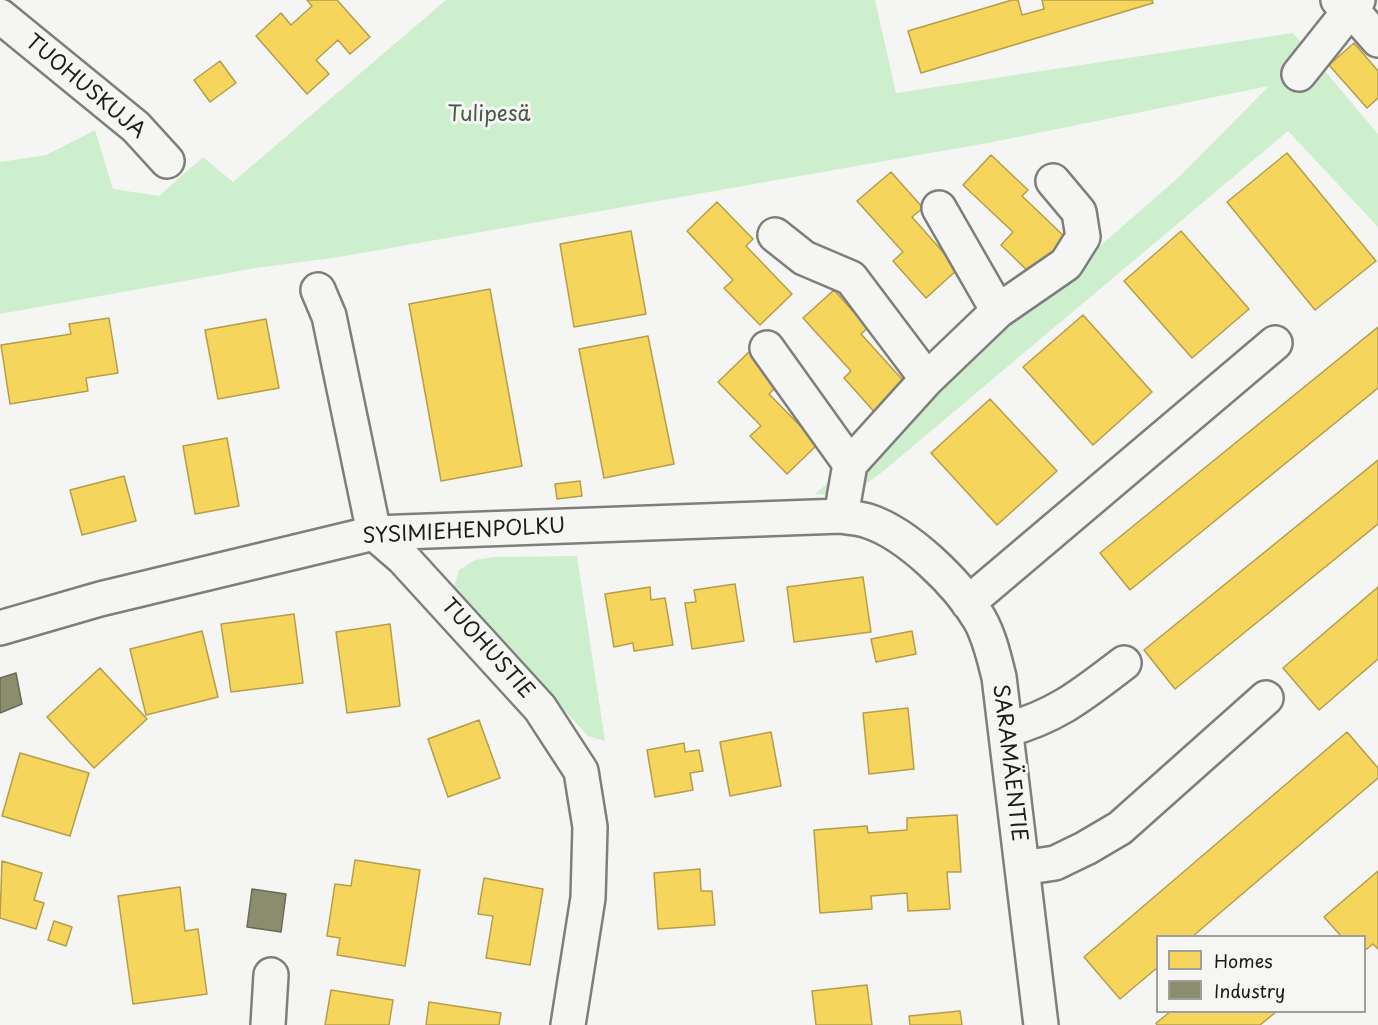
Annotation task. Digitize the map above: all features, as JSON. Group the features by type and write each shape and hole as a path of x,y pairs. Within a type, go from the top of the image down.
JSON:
{"street":[{"path":"1299,74 1349,3 1378,40"},
{"name":"TUOHUSKUJA","path":"0,16 136,127 167,161"},
{"path":"841,516 850,464 927,379 998,310 1066,264 1083,237 1079,212 1053,181"},
{"path":"939,208 998,310"},
{"path":"775,235 804,258 851,278 927,379"},
{"path":"318,290 329,316 374,532"},
{"path":"968,603 1275,343"},
{"path":"767,348 850,464"},
{"name":"SYSIMIEHENPOLKU","path":"0,628 100,598 374,532 841,516 868,521 900,536"},
{"name":"TUOHUSTIE","path":"374,532 403,558 540,708 581,771 590,827 588,898 568,1025"},
{"name":"SARAMÄENTIE","path":"900,536 968,603 989,641 999,677 1041,1025"},
{"path":"1006,730 1035,722 1069,705 1124,663"},
{"path":"1022,868 1054,863 1120,828 1266,698"},
{"path":"268,1025 271,975"}],"green space":[{"name":"Tulipesä","path":"446,0 875,0 896,93 1293,33 1378,134 1378,227 1288,131 881,473 848,496 815,494 1179,177 1269,86 993,142 0,314 0,162 46,155 95,130 113,189 159,196 203,157 233,182"},
{"path":"577,556 605,741 588,736 453,590 459,570 475,560 495,557"}],"building: Homes":[{"path":"307,0 337,0 370,37 350,54 338,40 316,60 329,74 307,94 256,36 281,13 291,25 312,6"},
{"path":"1018,0 1022,15 1044,9 1042,0 1152,0 1153,3 921,73 908,31"},
{"path":"1354,43 1378,71 1378,98 1367,108 1329,65"},
{"path":"220,61 236,83 210,102 194,80"},
{"path":"1287,153 1376,261 1315,310 1227,202"},
{"path":"991,155 1028,190 1022,196 1067,239 1032,275 1001,245 1013,232 963,185"},
{"path":"891,172 923,208 912,217 958,269 926,298 893,261 903,252 857,201"},
{"path":"717,202 753,239 746,246 792,294 760,325 724,288 733,280 687,231"},
{"path":"631,231 646,314 574,327 560,244"},
{"path":"1181,231 1249,309 1192,358 1124,281"},
{"path":"490,289 522,466 441,481 409,304"},
{"path":"834,290 868,328 861,334 909,387 878,416 844,378 851,371 803,318"},
{"path":"1083,315 1152,392 1093,445 1023,367"},
{"path":"109,318 118,373 86,378 88,391 10,404 1,345 71,334 69,324"},
{"path":"266,319 279,388 218,399 205,330"},
{"path":"1378,327 1378,388 1130,590 1100,553"},
{"path":"648,336 674,464 604,478 579,349"},
{"path":"751,350 781,382 769,394 818,444 787,474 750,436 761,426 718,382"},
{"path":"990,399 1057,471 997,525 931,453"},
{"path":"227,438 239,506 195,514 183,446"},
{"path":"1378,460 1378,524 1175,689 1144,650"},
{"path":"124,476 136,521 82,535 70,490"},
{"path":"580,481 582,496 557,499 555,484"},
{"path":"863,577 871,632 794,642 787,587"},
{"path":"735,584 744,641 692,649 685,603 696,602 694,590"},
{"path":"650,587 651,600 665,598 673,645 634,651 633,643 614,647 605,594"},
{"path":"1378,587 1378,659 1319,710 1283,668"},
{"path":"294,614 303,683 231,692 221,624"},
{"path":"390,624 400,706 347,713 336,632"},
{"path":"202,631 218,697 146,715 130,649"},
{"path":"912,631 916,654 876,662 871,639"},
{"path":"100,668 147,719 94,768 47,717"},
{"path":"908,708 914,769 869,774 863,713"},
{"path":"479,720 500,778 448,797 428,739"},
{"path":"771,732 781,786 730,796 720,742"},
{"path":"1347,732 1378,768 1378,778 1194,935 1156,935 1156,969 1120,999 1084,957"},
{"path":"684,743 685,752 699,750 703,771 690,773 693,790 655,797 647,750"},
{"path":"20,753 89,773 70,836 2,816"},
{"path":"957,815 961,872 947,872 950,909 908,911 907,893 871,896 872,909 820,913 814,830 867,826 868,833 907,830 907,818"},
{"path":"355,860 420,870 405,966 337,955 340,938 327,936 335,884 351,886"},
{"path":"2,861 42,873 34,900 44,903 36,929 0,918"},
{"path":"700,869 701,891 712,891 715,925 658,929 654,873"},
{"path":"1378,871 1378,949 1373,944 1366,949 1366,935 1340,935 1324,917"},
{"path":"484,878 543,889 530,965 486,958 493,916 478,914"},
{"path":"180,887 185,931 198,929 207,994 133,1004 118,896"},
{"path":"54,921 72,927 66,946 48,940"},
{"path":"867,985 872,1025 816,1025 812,991"},
{"path":"331,990 393,1000 389,1025 325,1025"},
{"path":"429,1002 501,1013 499,1025 426,1025"},
{"path":"960,1011 962,1025 910,1025 909,1016"},
{"path":"1169,1013 1275,1013 1260,1025 1157,1025 1156,1023"}],"building: Industry":[{"path":"16,673 22,704 0,713 0,678"},
{"path":"252,889 286,894 281,932 247,927"}]}
